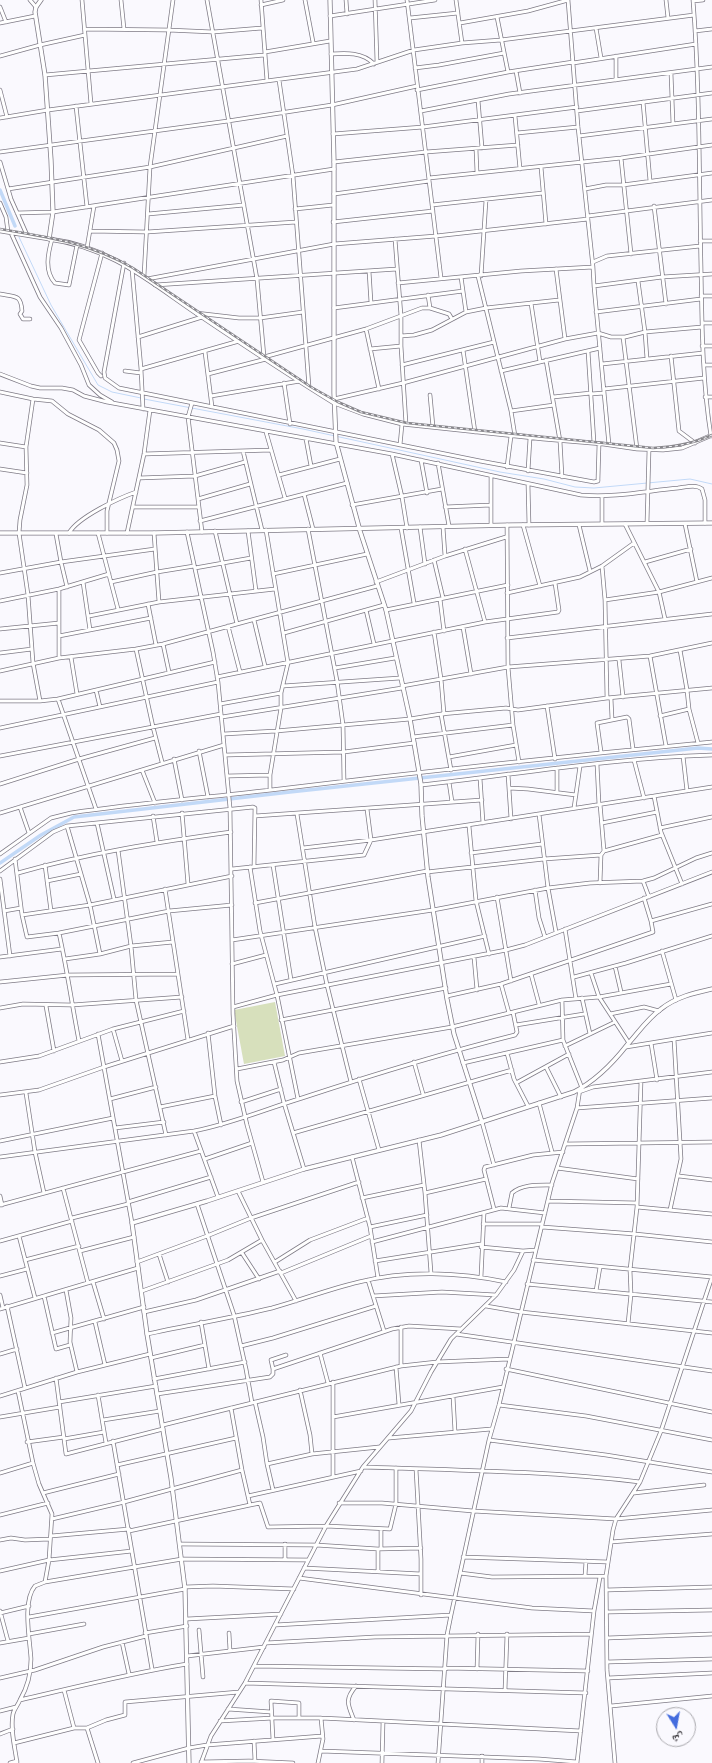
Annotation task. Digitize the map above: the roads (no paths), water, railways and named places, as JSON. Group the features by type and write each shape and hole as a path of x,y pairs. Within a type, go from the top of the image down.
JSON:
{"street":[{"path":"30,0 36,7"},
{"path":"41,0 36,7 35,16 48,110 53,212 48,256 49,271 55,283 69,285 77,246"},
{"path":"82,0 91,104"},
{"path":"121,0 124,29"},
{"path":"144,276 150,167 173,0"},
{"path":"207,0 244,205 252,258 257,279 265,358"},
{"path":"261,0 267,81"},
{"path":"261,5 282,0"},
{"path":"305,0 313,42"},
{"path":"330,0 334,162 334,401 336,443 352,506 376,584 386,610 393,640 410,719 421,785 421,804 427,872 452,1027 494,1165"},
{"path":"346,0 347,14"},
{"path":"375,0 376,63"},
{"path":"330,16 407,2 435,0"},
{"path":"456,0 462,43"},
{"path":"460,23 497,17 568,0 576,106 593,262 596,312 609,445"},
{"path":"666,0 668,18"},
{"path":"0,231 51,239 87,248 124,263 196,313 309,387 334,401 363,414 404,424 609,445 637,450 673,450 695,443 711,436 705,397 702,346 699,121 693,1 703,0"},
{"path":"407,2 441,278"},
{"path":"0,7 6,22"},
{"path":"410,18 458,13"},
{"path":"0,118 76,106 357,69 414,50 694,15"},
{"path":"0,23 35,16"},
{"path":"497,17 508,72"},
{"path":"85,29 213,32 262,28"},
{"path":"596,28 602,58"},
{"path":"695,31 712,29"},
{"path":"0,56 86,35"},
{"path":"44,75 87,70 218,60 265,53 313,42 330,41"},
{"path":"417,90 508,72 696,44"},
{"path":"415,68 504,53"},
{"path":"331,54 360,56 376,63"},
{"path":"616,56 616,80"},
{"path":"421,111 520,93 712,67"},
{"path":"516,71 520,93"},
{"path":"671,73 673,124"},
{"path":"279,80 293,176 309,387"},
{"path":"0,152 80,142 332,105 417,86"},
{"path":"0,90 8,117"},
{"path":"577,111 712,93"},
{"path":"478,100 482,148"},
{"path":"643,102 650,182"},
{"path":"76,106 86,207"},
{"path":"333,134 423,127 515,116 576,106"},
{"path":"515,116 520,169"},
{"path":"580,136 712,119"},
{"path":"517,133 578,127"},
{"path":"8,189 150,167 287,136"},
{"path":"334,162 426,152 518,145"},
{"path":"334,194 429,179 648,155 712,145"},
{"path":"476,149 477,173"},
{"path":"621,158 631,254"},
{"path":"0,162 17,214 27,235"},
{"path":"541,167 546,224"},
{"path":"17,214 53,212 240,185 334,169"},
{"path":"585,189 606,185 623,186 712,173"},
{"path":"432,206 544,193"},
{"path":"486,200 480,276 486,308 511,411 515,436"},
{"path":"147,279 252,258 334,244 436,236 546,224 654,206 712,200"},
{"path":"0,203 10,232 40,296 59,323 79,361 89,385 100,395 116,403"},
{"path":"148,214 244,205"},
{"path":"295,209 333,205"},
{"path":"87,248 94,206"},
{"path":"654,206 666,304"},
{"path":"333,222 433,211"},
{"path":"90,231 147,232 296,222"},
{"path":"395,239 401,316 404,424 400,445"},
{"path":"700,241 712,241"},
{"path":"593,262 607,256 700,246"},
{"path":"101,376 98,374 79,340 102,253"},
{"path":"124,263 104,375 112,384 120,388 290,424 562,477 598,481 599,444"},
{"path":"398,282 593,267"},
{"path":"132,269 143,408"},
{"path":"155,285 397,269"},
{"path":"556,269 565,339"},
{"path":"370,271 371,303"},
{"path":"594,286 662,277 712,274"},
{"path":"461,277 466,312"},
{"path":"638,281 647,359"},
{"path":"334,308 463,291"},
{"path":"0,294 17,297 22,305 22,312 20,314 23,319 30,319"},
{"path":"428,295 430,308"},
{"path":"596,312 666,304 712,296"},
{"path":"401,336 424,333 466,312 486,308 559,300"},
{"path":"531,303 540,362"},
{"path":"208,374 305,345 366,329 422,308 430,308 449,314 452,319"},
{"path":"196,313 239,318 260,318 303,312"},
{"path":"138,336 202,317"},
{"path":"334,401 565,339 598,333 611,337 622,337 645,332 712,323"},
{"path":"366,329 379,389"},
{"path":"622,337 637,450"},
{"path":"125,371 141,371 239,341"},
{"path":"402,365 494,342"},
{"path":"370,349 401,346"},
{"path":"702,346 712,346"},
{"path":"501,371 600,348"},
{"path":"463,350 475,432"},
{"path":"588,351 594,444"},
{"path":"205,352 212,407"},
{"path":"602,364 703,353"},
{"path":"671,356 680,431 695,443"},
{"path":"546,360 560,441 562,477"},
{"path":"704,365 712,365"},
{"path":"0,374 31,386 73,390 84,396 101,401 188,416 266,432 336,443 438,463 491,477 581,495 602,496 695,486 701,488 705,500 705,523"},
{"path":"604,389 704,378"},
{"path":"211,396 300,381"},
{"path":"284,384 290,424"},
{"path":"0,392 33,399 48,400 56,403 68,414 98,430 114,443 119,456 118,468 106,518 107,533"},
{"path":"553,397 604,393"},
{"path":"430,395 434,427"},
{"path":"705,397 712,397"},
{"path":"33,399 26,447 27,485 19,533 28,595 33,663 40,701"},
{"path":"192,404 188,416 202,532"},
{"path":"511,411 554,405"},
{"path":"127,533 144,454 150,410"},
{"path":"266,432 285,498"},
{"path":"508,467 511,436"},
{"path":"528,471 530,438"},
{"path":"306,439 311,466"},
{"path":"0,443 26,447"},
{"path":"144,454 271,450"},
{"path":"647,523 647,479 649,450"},
{"path":"243,451 250,484 264,530 284,633 288,663 281,693 281,708 270,775 270,790"},
{"path":"392,454 402,497 407,528"},
{"path":"279,475 340,459"},
{"path":"421,460 426,492"},
{"path":"139,478 195,476 245,462"},
{"path":"438,463 448,526"},
{"path":"0,469 27,473"},
{"path":"491,477 491,525"},
{"path":"200,521 347,483"},
{"path":"198,499 250,484"},
{"path":"528,484 529,525"},
{"path":"352,506 442,489"},
{"path":"68,534 73,527 109,503 136,492"},
{"path":"304,494 313,529"},
{"path":"602,496 602,524"},
{"path":"445,507 491,505"},
{"path":"133,507 198,507"},
{"path":"0,532 56,534 154,533 491,525 712,523"},
{"path":"625,524 659,592 665,619"},
{"path":"685,524 697,582"},
{"path":"506,525 508,667 513,725 519,762"},
{"path":"523,525 540,586"},
{"path":"579,525 590,572"},
{"path":"420,527 425,564"},
{"path":"443,527 445,556"},
{"path":"401,528 414,603"},
{"path":"308,529 337,681 338,698 343,725 344,780"},
{"path":"215,531 237,624"},
{"path":"248,531 256,591"},
{"path":"187,532 215,662 222,716 230,807 233,1007 237,1069 241,1102 262,1182"},
{"path":"98,533 118,609"},
{"path":"154,533 159,602"},
{"path":"56,534 67,587"},
{"path":"0,671 59,658 136,649 163,644 254,620 376,584 445,556 506,537"},
{"path":"507,593 580,577 602,566 634,543"},
{"path":"0,573 61,562 155,549"},
{"path":"465,549 485,622"},
{"path":"644,562 691,549"},
{"path":"273,574 367,554"},
{"path":"111,582 157,572 251,558"},
{"path":"434,560 441,598 444,630"},
{"path":"602,566 605,600 607,698"},
{"path":"0,600 59,589 109,574"},
{"path":"605,600 659,592 712,578"},
{"path":"83,582 90,630"},
{"path":"217,677 485,622 559,611 555,583"},
{"path":"386,610 414,603 508,585"},
{"path":"59,589 59,658"},
{"path":"89,616 159,602 275,589"},
{"path":"148,604 156,645"},
{"path":"284,633 384,605"},
{"path":"366,610 374,644"},
{"path":"507,638 712,614"},
{"path":"59,636 151,618"},
{"path":"254,620 265,666"},
{"path":"0,629 59,623"},
{"path":"228,626 240,672"},
{"path":"463,627 471,674"},
{"path":"434,632 441,679 442,714 451,770"},
{"path":"0,756 153,727 281,708 508,667 619,660 650,656 712,643"},
{"path":"163,644 169,672"},
{"path":"0,654 32,649"},
{"path":"136,649 155,738 162,762"},
{"path":"680,650 687,690 688,709 698,743"},
{"path":"650,656 666,746"},
{"path":"71,657 77,694"},
{"path":"335,668 396,658"},
{"path":"619,660 623,697"},
{"path":"0,701 40,701 58,699 215,662"},
{"path":"283,686 337,681 400,678"},
{"path":"0,728 218,682"},
{"path":"224,734 276,732 506,708 512,710 607,698 712,688"},
{"path":"96,690 100,707"},
{"path":"220,704 281,693"},
{"path":"611,698 612,719"},
{"path":"58,699 96,809"},
{"path":"547,706 555,758"},
{"path":"660,716 688,709"},
{"path":"601,752 597,724 612,719 629,718 633,749"},
{"path":"413,737 513,725"},
{"path":"0,784 79,759 155,738"},
{"path":"0,854 56,816 71,812 229,795 344,780 419,774 601,752 712,742"},
{"path":"226,755 344,752 414,743"},
{"path":"0,813 224,744"},
{"path":"449,757 516,745"},
{"path":"199,752 208,797"},
{"path":"421,785 634,760 712,755"},
{"path":"683,756 687,791"},
{"path":"174,759 182,800"},
{"path":"634,760 644,798"},
{"path":"597,764 604,851"},
{"path":"574,808 580,766"},
{"path":"557,768 557,792"},
{"path":"142,770 155,803"},
{"path":"508,774 511,819"},
{"path":"227,776 270,775"},
{"path":"480,778 483,823"},
{"path":"449,782 452,802"},
{"path":"303,848 423,833 712,787"},
{"path":"509,788 576,795"},
{"path":"654,796 662,835 682,884"},
{"path":"255,816 482,800"},
{"path":"20,807 29,833"},
{"path":"0,871 53,832 67,826 230,807 254,807 254,867"},
{"path":"232,869 364,854 371,840 367,809"},
{"path":"602,823 657,812"},
{"path":"182,813 188,884"},
{"path":"296,814 303,848 315,927 332,1010 351,1082"},
{"path":"539,814 548,888 556,932"},
{"path":"153,816 157,842"},
{"path":"660,828 712,817"},
{"path":"98,823 114,899"},
{"path":"67,826 90,905 100,954"},
{"path":"469,826 476,901 489,954"},
{"path":"18,873 45,865 103,852 157,842 231,832"},
{"path":"600,883 601,855 604,851 662,835"},
{"path":"471,853 542,844"},
{"path":"118,850 131,946 136,1000 166,1135"},
{"path":"232,940 262,937 315,927 433,910 548,888 643,881 654,878 696,858 712,854"},
{"path":"255,902 427,872 472,866 601,855"},
{"path":"15,859 18,873 22,914 27,937 59,933 169,911 232,905"},
{"path":"45,865 51,911"},
{"path":"273,865 291,980"},
{"path":"250,868 262,937 275,984 298,1099"},
{"path":"233,1007 277,995 506,950 545,937 712,872"},
{"path":"47,881 81,874"},
{"path":"22,914 90,905 232,876"},
{"path":"0,879 10,956"},
{"path":"643,881 649,896"},
{"path":"165,889 188,1040"},
{"path":"535,890 539,918 545,937"},
{"path":"497,897 511,981"},
{"path":"447,996 511,981 653,932 652,922 644,898"},
{"path":"652,922 712,904"},
{"path":"4,911 22,908"},
{"path":"565,929 574,977 576,999"},
{"path":"59,933 68,975 79,1041"},
{"path":"275,984 325,974 485,936"},
{"path":"574,977 712,936"},
{"path":"65,959 100,954 131,946 173,942"},
{"path":"0,957 62,949"},
{"path":"662,951 676,1000"},
{"path":"232,964 266,955"},
{"path":"474,957 477,990"},
{"path":"615,966 621,992"},
{"path":"591,973 599,997 628,1045"},
{"path":"0,982 68,975 178,974"},
{"path":"531,974 539,1004"},
{"path":"0,1157 194,1131 221,1125 284,1103 414,1062 515,1035 517,1034 516,1025 501,984"},
{"path":"237,1069 274,1062 289,1058 299,1053 452,1027 539,1004 562,1000 599,997 671,984"},
{"path":"281,1020 446,988"},
{"path":"580,1090 604,1070 628,1045 646,1023 659,1011 676,1000 712,989"},
{"path":"0,1008 23,1004 46,1006 72,1005 182,997"},
{"path":"582,998 584,1014 590,1034"},
{"path":"438,1763 446,1668 447,1635 454,1599 491,1428 499,1405 506,1370 552,1185 577,1108 580,1090 563,1040 562,1000"},
{"path":"46,1006 54,1050"},
{"path":"610,1014 644,1007 659,1011"},
{"path":"0,1062 39,1056 113,1029 184,1011"},
{"path":"516,1025 584,1014"},
{"path":"566,1046 615,1022"},
{"path":"0,1095 26,1093 39,1090 122,1061 234,1026"},
{"path":"113,1029 122,1061"},
{"path":"208,1033 215,1096 221,1125"},
{"path":"628,1045 651,1043 712,1033"},
{"path":"98,1034 132,1223 154,1379 168,1454 182,1559 187,1619 189,1763"},
{"path":"670,1210 679,1176 681,1159 674,1039"},
{"path":"463,1063 563,1040"},
{"path":"651,1043 657,1080"},
{"path":"507,1053 516,1083 528,1106"},
{"path":"516,1083 569,1054"},
{"path":"274,1062 284,1103 304,1169"},
{"path":"414,1062 423,1094"},
{"path":"546,1067 561,1097"},
{"path":"293,1133 369,1112 423,1094 512,1070"},
{"path":"132,1223 198,1204 304,1169 419,1140 482,1122 580,1090 593,1087 712,1072"},
{"path":"359,1079 379,1150"},
{"path":"628,1324 631,1294 630,1270 637,1208 641,1081"},
{"path":"110,1099 156,1087"},
{"path":"241,1102 281,1089"},
{"path":"26,1093 35,1152 44,1193"},
{"path":"160,1107 215,1096"},
{"path":"577,1108 712,1098"},
{"path":"539,1103 552,1152"},
{"path":"0,1141 113,1118"},
{"path":"115,1128 164,1122"},
{"path":"194,1131 218,1197"},
{"path":"419,1140 427,1215 431,1274"},
{"path":"566,1144 712,1142"},
{"path":"205,1159 252,1143"},
{"path":"0,1196 1,1205 202,1151"},
{"path":"494,1209 484,1169 486,1166 552,1152 563,1152"},
{"path":"352,1157 370,1227 378,1278"},
{"path":"557,1168 638,1179"},
{"path":"679,1176 712,1180"},
{"path":"0,1241 210,1177"},
{"path":"425,1193 486,1179"},
{"path":"138,1262 251,1218 358,1182"},
{"path":"362,1198 424,1185"},
{"path":"509,1208 512,1193 517,1189 552,1185"},
{"path":"63,1188 88,1283"},
{"path":"238,1191 262,1240 296,1301"},
{"path":"548,1202 637,1203"},
{"path":"198,1204 234,1315 253,1403 263,1437 273,1490"},
{"path":"372,1242 484,1213 494,1209 509,1208 545,1213"},
{"path":"637,1208 712,1214"},
{"path":"481,1277 481,1246 484,1213"},
{"path":"370,1227 427,1215"},
{"path":"274,1262 310,1240 368,1218"},
{"path":"483,1224 542,1225 712,1242"},
{"path":"19,1236 35,1298"},
{"path":"80,1251 134,1236"},
{"path":"144,1312 196,1300 280,1272 371,1236"},
{"path":"142,1291 217,1264 242,1253 262,1240"},
{"path":"25,1260 79,1246"},
{"path":"375,1260 430,1251 481,1246 524,1251 536,1250"},
{"path":"293,1763 255,1761 201,1763 207,1745 220,1721 245,1683 339,1503 362,1469 409,1415 417,1402 436,1362 456,1334 486,1306 506,1282 524,1251"},
{"path":"242,1253 259,1279"},
{"path":"159,1254 168,1282"},
{"path":"534,1260 712,1277 661,1431 640,1482 616,1519 611,1542 606,1576 607,1662 615,1763"},
{"path":"596,1291 600,1267"},
{"path":"0,1295 2,1308 138,1268"},
{"path":"0,1276 27,1269"},
{"path":"147,1334 272,1308 378,1278 431,1274 481,1277 506,1282"},
{"path":"368,1280 384,1331"},
{"path":"93,1282 104,1319"},
{"path":"528,1284 712,1302"},
{"path":"66,1290 71,1318 70,1345 77,1372"},
{"path":"373,1296 442,1292 496,1294"},
{"path":"44,1296 56,1349 70,1345"},
{"path":"7,1306 25,1388"},
{"path":"241,1346 273,1338 376,1306"},
{"path":"486,1306 521,1312 712,1333"},
{"path":"52,1333 144,1307"},
{"path":"95,1322 105,1365"},
{"path":"201,1322 209,1369"},
{"path":"273,1369 384,1331 401,1327 421,1326 461,1329"},
{"path":"401,1327 401,1366"},
{"path":"456,1334 514,1341 683,1368 712,1370"},
{"path":"0,1396 56,1378 105,1365 205,1345"},
{"path":"0,1354 17,1349"},
{"path":"320,1353 328,1383"},
{"path":"157,1394 272,1376 273,1369 271,1360 286,1355"},
{"path":"56,1378 65,1452 68,1454 231,1408 396,1367 436,1362 509,1359"},
{"path":"154,1379 245,1362"},
{"path":"396,1367 398,1406"},
{"path":"506,1370 712,1412"},
{"path":"333,1382 333,1476"},
{"path":"59,1402 156,1386"},
{"path":"333,1417 503,1387"},
{"path":"300,1390 310,1435 312,1454"},
{"path":"18,1391 27,1442 43,1493 52,1511 46,1582"},
{"path":"98,1395 106,1443"},
{"path":"453,1396 455,1432"},
{"path":"499,1405 586,1416 712,1440"},
{"path":"0,1417 60,1407"},
{"path":"231,1408 250,1505"},
{"path":"103,1420 160,1411"},
{"path":"388,1438 491,1428"},
{"path":"27,1442 104,1432"},
{"path":"117,1465 236,1438"},
{"path":"489,1440 712,1472"},
{"path":"113,1441 152,1669"},
{"path":"267,1464 312,1454 380,1447"},
{"path":"0,1473 33,1463"},
{"path":"248,1496 362,1469 396,1468 482,1471 640,1482"},
{"path":"0,1540 11,1538 25,1540 129,1530 260,1503 268,1527 326,1526 391,1529 396,1504 396,1468"},
{"path":"416,1469 419,1507 421,1595"},
{"path":"52,1519 124,1502 242,1470"},
{"path":"43,1493 119,1474"},
{"path":"634,1493 704,1485"},
{"path":"339,1503 376,1502 473,1512 616,1519 712,1510"},
{"path":"0,1515 48,1503"},
{"path":"378,1570 381,1529"},
{"path":"611,1542 712,1534"},
{"path":"180,1544 285,1544 379,1549 420,1548"},
{"path":"285,1544 285,1560"},
{"path":"0,1571 49,1560 132,1552"},
{"path":"463,1557 608,1562"},
{"path":"10,1763 17,1762 14,1743 13,1716 30,1671 29,1606 33,1589 38,1584 182,1559 308,1560"},
{"path":"585,1576 586,1561"},
{"path":"304,1568 378,1570 421,1574"},
{"path":"460,1573 492,1577 606,1576"},
{"path":"321,1751 482,1756 577,1762 586,1693 591,1634 600,1576"},
{"path":"299,1578 421,1595 532,1608 594,1611"},
{"path":"28,1617 185,1588 213,1586 294,1589"},
{"path":"606,1590 712,1587"},
{"path":"8,1641 0,1612 29,1606"},
{"path":"607,1612 712,1610"},
{"path":"187,1619 281,1614"},
{"path":"276,1625 451,1615"},
{"path":"0,1643 84,1624"},
{"path":"0,1678 30,1671 103,1647 146,1635 187,1626"},
{"path":"199,1630 203,1677"},
{"path":"229,1633 230,1651"},
{"path":"266,1643 369,1637 478,1634 591,1634"},
{"path":"477,1669 478,1634"},
{"path":"505,1690 507,1634"},
{"path":"607,1638 712,1634"},
{"path":"122,1642 129,1674"},
{"path":"187,1656 264,1648"},
{"path":"607,1662 712,1659"},
{"path":"20,1700 152,1669 187,1664"},
{"path":"254,1666 588,1671"},
{"path":"608,1678 712,1673"},
{"path":"245,1683 586,1693"},
{"path":"354,1720 348,1705 348,1699 356,1686"},
{"path":"64,1690 74,1728"},
{"path":"14,1743 74,1728 87,1728 106,1720 126,1715 125,1702 239,1692"},
{"path":"611,1706 712,1696"},
{"path":"273,1740 271,1718 272,1701 299,1703 299,1718"},
{"path":"0,1711 16,1707"},
{"path":"228,1709 271,1712"},
{"path":"220,1721 271,1718 321,1718 581,1731"},
{"path":"318,1763 321,1751 322,1736 321,1718"},
{"path":"382,1763 384,1722"},
{"path":"87,1728 98,1763"},
{"path":"0,1734 13,1729"},
{"path":"133,1763 189,1748 207,1745 322,1736"},
{"path":"254,1741 255,1761"},
{"path":"482,1756 482,1763"}],"waterway":[{"path":"0,190 15,226"},
{"path":"19,237 51,305 98,385 112,392 141,398"},
{"path":"144,399 303,429 500,472 544,479 575,487 594,488 690,479 712,484"},
{"path":"0,863 41,835 74,817 698,748 712,749"}],"railway":[{"path":"0,229 68,242 101,252 117,259 133,268 311,387 338,402 361,412 407,423 653,448 668,447 698,441 712,435"}]}
